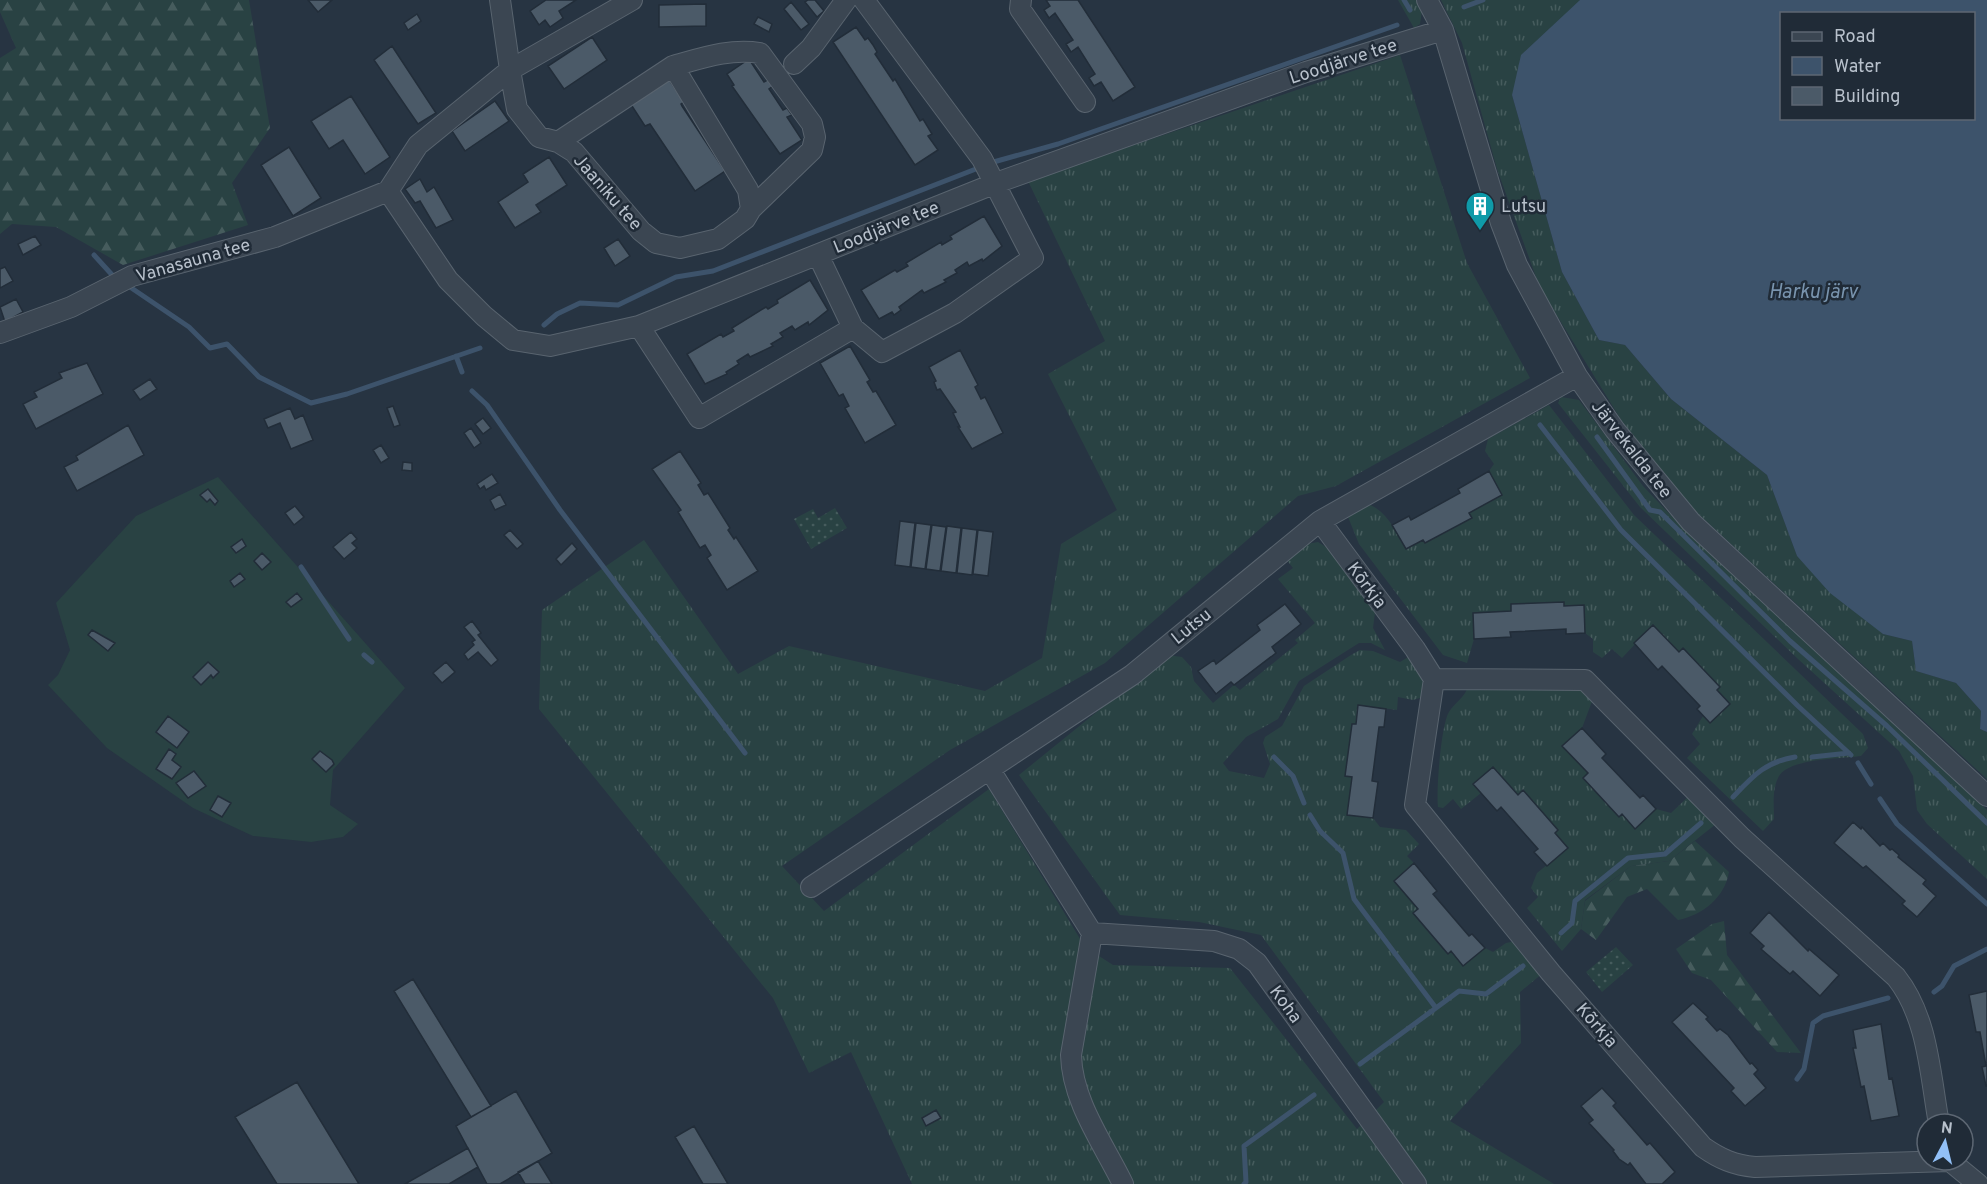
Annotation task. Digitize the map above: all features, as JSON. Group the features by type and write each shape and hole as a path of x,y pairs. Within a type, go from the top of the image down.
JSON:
{"street":[{"name":"Jaaniku tee","path":"500,0 517,109 539,137 558,142 574,152 641,231 656,243 680,248 718,239 745,219 751,209 812,150 815,137 812,124 760,52 747,51 715,54 673,66 558,142"},
{"path":"388,191 418,145 510,70 632,0"},
{"path":"794,64 811,48 846,0"},
{"path":"818,255 853,328 882,352 955,313 1033,258 990,173 864,0"},
{"path":"1021,0 1020,9 1085,102"},
{"name":"Järvekalda tee","path":"1427,0 1443,30 1509,243 1533,298 1577,376 1615,430 1691,522 1987,796"},
{"name":"Loodjärve tee","path":"388,191 448,280 484,316 513,340 550,346 639,326 818,255 990,173 1443,30"},
{"path":"673,66 748,190 751,209"},
{"name":"Vanasauna tee","path":"0,333 71,307 132,276 275,237 388,191"},
{"path":"639,326 699,418 853,328"},
{"name":"Lutsu","path":"812,888 1132,675 1320,521 1577,376"},
{"name":"Kõrkja","path":"1320,521 1415,649 1434,679 1415,805 1551,973 1703,1147 1721,1160 1755,1167 1915,1161"},
{"path":"1434,679 1586,680 1742,838 1896,977 1909,993 1918,1013 1937,1112"},
{"path":"990,770 1092,933 1071,1055 1071,1073 1076,1091 1123,1184"},
{"name":"Koha","path":"1092,933 1214,941 1239,949 1257,963 1416,1184"},
{"name":"Kõrkja","path":"1964,1172 1978,1184"}],"green space":[{"path":"0,0 249,0 270,128 232,183 248,225 123,265 56,227 12,224 0,234 0,58 16,48 0,12"},
{"path":"1398,0 1416,0 1422,11 1420,24 1414,28"},
{"path":"1441,0 1580,0 1512,95 1562,272 1599,340 1625,345 1671,399 1767,475 1797,556 1883,634 1912,641 1916,671 1956,683 1981,711 1980,729 1987,732 1987,779 1693,509 1623,423 1540,288 1497,169 1462,43"},
{"path":"1400,55 1467,263 1530,378 1336,486 1298,496 1105,663 950,750 782,866 824,911 989,789 1085,947 1113,965 1230,968 1357,1129 1384,1102 1261,935 1199,922 1120,915 1019,775 1167,655 1182,657 1191,667 1194,681 1213,703 1234,685 1240,690 1298,643 1295,640 1315,623 1278,579 1293,568 1286,559 1307,544 1318,542 1329,549 1375,612 1373,628 1385,650 1371,643 1359,643 1299,681 1278,719 1246,737 1223,763 1229,771 1264,778 1270,764 1263,743 1265,737 1282,726 1304,686 1360,650 1373,651 1400,662 1410,656 1425,678 1423,697 1413,700 1398,697 1397,710 1358,705 1356,724 1352,724 1345,776 1352,777 1347,814 1373,818 1380,827 1406,830 1419,844 1407,856 1414,863 1394,881 1418,909 1413,914 1447,954 1451,951 1463,966 1485,948 1493,952 1506,943 1516,941 1543,973 1520,992 1521,1043 1450,1121 1554,1184 912,1184 851,1052 809,1073 773,998 539,709 542,610 644,540 738,674 789,646 985,691 1042,658 1061,544 1117,510 1048,374 1105,341 1028,181"},
{"path":"1561,397 1579,400 1643,486 1681,526 1987,810 1987,879 1927,824 1917,810 1913,776 1899,751 1798,659 1640,507 1558,403"},
{"path":"1549,405 1634,515 1863,734 1868,748 1861,756 1803,763 1783,771 1775,788 1774,819 1763,831 1687,758 1700,744 1692,734 1703,716 1710,723 1730,704 1717,690 1719,687 1684,648 1679,652 1653,625 1622,658 1612,649 1602,658 1593,652 1593,639 1585,633 1583,605 1564,606 1563,602 1511,604 1511,611 1474,613 1474,639 1467,663 1443,655 1359,544 1346,512 1365,503 1385,515 1406,549 1423,540 1425,543 1472,518 1469,513 1502,495 1489,471 1494,464 1485,451 1488,439"},
{"path":"218,477 405,688 333,770 330,805 358,824 343,837 311,842 253,836 193,808 107,748 48,685 58,675 70,650 56,603 136,516"},
{"path":"835,508 847,528 811,549 794,519 813,509 818,518"},
{"path":"1468,686 1577,688 1594,696 1582,728 1562,746 1588,773 1583,778 1619,817 1622,814 1635,828 1656,809 1671,813 1690,795 1716,824 1669,861 1631,866 1585,900 1581,929 1562,951 1527,908 1538,897 1531,888 1537,873 1568,848 1555,833 1558,830 1523,791 1518,795 1493,767 1474,784 1481,793 1461,809 1453,799 1443,808 1438,807 1440,758 1446,719 1449,712 1465,694"},
{"path":"1695,841 1729,872 1723,889 1711,904 1696,914 1678,920 1647,889 1627,897 1596,940 1581,929 1585,901 1631,866 1669,861"},
{"path":"1724,921 1727,955 1801,1053 1777,1052 1711,980 1692,973 1676,949 1712,924"},
{"path":"1616,947 1633,965 1602,992 1586,972"}],"water":[{"name":"Harku järv","path":"1580,0 1987,0 1987,732 1980,729 1981,711 1956,683 1916,671 1912,641 1883,634 1830,593 1797,556 1767,475 1671,399 1625,345 1599,340 1562,272 1512,95 1521,55"}],"building":[{"path":"308,0 332,0 318,12"},
{"path":"546,0 576,0 559,11 563,18 550,27 545,20 539,25 530,11"},
{"path":"815,0 824,11 817,17 805,2"},
{"path":"1046,0 1078,0 1135,87 1113,101 1101,82 1094,86 1089,78 1095,74 1078,47 1071,52 1066,44 1073,40 1055,13 1049,18 1044,10 1050,6"},
{"path":"791,2 809,24 801,30 784,9"},
{"path":"706,4 706,26 659,27 659,5"},
{"path":"417,14 421,21 408,30 404,23"},
{"path":"758,17 772,24 769,32 754,24"},
{"path":"856,27 865,40 868,38 873,45 877,52 875,54 893,81 895,79 920,121 923,119 932,134 928,136 938,150 915,165 833,42"},
{"path":"592,37 607,60 564,89 548,66"},
{"path":"392,46 436,113 418,124 374,60"},
{"path":"749,59 764,82 769,79 773,86 769,89 783,110 787,108 792,115 787,117 802,140 780,154 732,86 734,85 727,74"},
{"path":"668,78 684,102 682,106 725,171 695,191 650,124 645,126 630,103"},
{"path":"351,96 390,157 365,174 343,140 329,149 311,121"},
{"path":"495,101 509,121 465,151 452,131"},
{"path":"289,147 321,198 293,216 261,165"},
{"path":"549,157 567,185 536,205 541,212 515,228 498,202 528,182 523,174"},
{"path":"420,179 427,192 434,187 453,220 436,228 420,201 415,203 405,189"},
{"path":"984,216 1002,246 983,261 982,259 969,266 967,262 955,270 957,273 944,280 946,282 924,293 922,290 899,307 901,310 894,315 892,312 879,319 861,290 895,270 897,272 908,266 906,263 941,242 942,245 952,239 950,236"},
{"path":"35,236 41,245 23,255 18,244"},
{"path":"618,239 630,256 615,266 604,248"},
{"path":"5,267 13,281 0,288 0,269"},
{"path":"810,280 828,310 809,325 808,322 795,330 792,326 780,333 783,337 771,344 773,346 750,357 748,354 737,361 739,364 726,372 727,374 705,384 687,354 721,334 723,337 734,331 732,328 766,307 768,309 778,303 777,300"},
{"path":"16,299 23,312 5,322 0,307"},
{"path":"850,346 870,380 867,382 873,392 876,391 896,425 865,443 845,408 849,406 843,394 839,396 820,363"},
{"path":"960,350 978,385 975,387 981,399 985,397 1003,433 972,449 958,427 960,427 953,413 956,412 940,389 937,390 934,382 936,381 929,367"},
{"path":"87,363 103,394 36,429 23,404 37,397 34,392 62,378 59,373"},
{"path":"150,379 157,389 140,400 133,390"},
{"path":"393,406 400,425 394,427 387,408"},
{"path":"290,408 295,419 303,415 313,440 291,449 280,423 268,428 264,419"},
{"path":"483,418 491,428 483,434 475,424"},
{"path":"128,425 144,455 77,491 64,467 78,460 76,456"},
{"path":"471,428 481,443 474,448 464,433"},
{"path":"381,445 389,458 381,463 373,450"},
{"path":"680,451 701,483 698,485 704,495 708,493 730,528 728,530 734,539 736,537 758,571 727,590 707,558 711,555 705,545 700,548 678,512 681,510 652,469"},
{"path":"403,462 412,463 412,471 402,470"},
{"path":"1489,471 1502,495 1469,513 1472,518 1425,543 1423,540 1406,549 1392,525 1409,516 1411,520 1460,493 1458,489"},
{"path":"492,474 498,483 486,490 484,486 480,489 477,484"},
{"path":"208,489 218,501 215,505 210,499 207,502 200,495"},
{"path":"500,494 506,505 495,510 490,500"},
{"path":"295,506 304,517 294,525 285,513"},
{"path":"900,521 915,523 910,567 895,565"},
{"path":"916,523 931,525 925,569 911,567"},
{"path":"932,525 946,527 940,571 926,569"},
{"path":"947,526 961,528 956,573 941,571"},
{"path":"962,528 977,530 972,575 957,573"},
{"path":"510,530 523,544 517,549 504,535"},
{"path":"978,530 993,532 988,576 973,574"},
{"path":"351,532 357,539 352,543 357,548 344,559 333,547"},
{"path":"242,539 246,546 236,553 231,547"},
{"path":"572,543 577,549 561,565 556,559"},
{"path":"262,553 271,562 262,570 254,561"},
{"path":"240,573 245,579 234,587 230,581"},
{"path":"297,593 302,599 291,607 286,602"},
{"path":"1564,602 1564,606 1584,605 1585,633 1566,634 1566,629 1510,632 1511,637 1474,639 1473,613 1511,611 1511,604"},
{"path":"1285,604 1301,624 1272,647 1276,653 1234,685 1231,682 1216,694 1198,671 1214,660 1216,664 1260,630 1257,625"},
{"path":"472,621 481,633 478,635 498,660 491,666 478,652 468,660 464,654 474,645 472,642 475,640 464,627"},
{"path":"1653,625 1679,652 1683,648 1720,687 1717,690 1730,704 1710,723 1697,709 1700,706 1662,666 1658,670 1634,643"},
{"path":"92,630 115,643 108,651 88,635"},
{"path":"208,662 219,672 213,678 211,675 201,685 193,677"},
{"path":"446,662 455,672 442,683 433,673"},
{"path":"1358,705 1386,709 1384,727 1379,727 1372,781 1378,782 1373,818 1347,815 1352,777 1345,776 1352,724 1356,724"},
{"path":"168,716 189,732 177,748 156,732"},
{"path":"1582,728 1606,754 1602,758 1640,798 1643,795 1656,809 1635,829 1622,814 1619,817 1583,778 1588,773 1562,746"},
{"path":"169,749 176,754 172,760 181,767 172,779 156,769"},
{"path":"320,751 334,764 326,772 312,759"},
{"path":"1493,767 1518,795 1523,790 1558,830 1555,833 1568,848 1547,866 1534,852 1538,849 1501,807 1497,811 1473,784"},
{"path":"194,771 206,786 188,798 176,783"},
{"path":"218,796 231,803 222,817 210,810"},
{"path":"1853,822 1861,829 1862,827 1880,846 1883,843 1890,850 1892,849 1899,855 1898,857 1926,880 1923,884 1936,896 1917,917 1902,904 1905,901 1866,866 1863,868 1834,843"},
{"path":"1414,863 1437,891 1433,894 1469,936 1472,934 1485,948 1463,966 1451,951 1448,954 1413,913 1418,909 1394,881"},
{"path":"1769,912 1808,951 1809,949 1839,975 1820,996 1793,971 1790,974 1761,949 1764,946 1750,933"},
{"path":"413,979 491,1106 471,1117 394,991"},
{"path":"1987,991 1986,1086 1982,1067 1986,1066 1980,1032 1976,1032 1969,995"},
{"path":"1693,1003 1708,1017 1706,1019 1717,1031 1720,1029 1728,1035 1750,1064 1752,1063 1758,1070 1754,1074 1766,1088 1745,1106 1731,1091 1734,1088 1672,1022"},
{"path":"1881,1024 1889,1079 1892,1078 1899,1116 1871,1121 1853,1048 1856,1048 1853,1030"},
{"path":"297,1082 359,1184 277,1184 235,1117"},
{"path":"1602,1088 1616,1103 1613,1106 1647,1145 1650,1143 1675,1172 1662,1184 1646,1184 1630,1163 1628,1165 1619,1159 1614,1150 1589,1123 1593,1120 1581,1106"},
{"path":"516,1091 552,1153 500,1184 487,1184 456,1126"},
{"path":"936,1110 941,1118 926,1126 922,1118"},
{"path":"694,1126 728,1184 703,1184 675,1137"},
{"path":"468,1148 478,1167 449,1184 405,1184"},
{"path":"538,1161 552,1184 525,1184 518,1172"}],"waterway":[{"path":"1404,0 1410,10"},
{"path":"1464,7 1483,0"},
{"path":"990,163 1058,144 1397,25"},
{"path":"544,325 557,314 580,303 618,305 676,277 713,271 981,167"},
{"path":"94,255 114,277"},
{"path":"127,285 189,327 210,348 227,344 259,377 311,403 347,394 480,348"},
{"path":"456,356 462,372"},
{"path":"472,391 487,405 560,510 745,753"},
{"path":"1540,425 1621,530 1798,706 1851,755"},
{"path":"1597,437 1650,510 1660,512 1790,641 1887,726 1987,823"},
{"path":"301,567 349,639"},
{"path":"364,655 372,662"},
{"path":"1812,757 1849,753"},
{"path":"1274,757 1293,776 1304,803"},
{"path":"1733,797 1753,776 1767,766 1795,757"},
{"path":"1858,763 1871,784"},
{"path":"1880,799 1897,824 1987,904"},
{"path":"1310,815 1320,831 1343,853 1354,899 1436,1008"},
{"path":"1561,933 1572,923 1575,901 1628,858 1665,854 1701,823"},
{"path":"1934,992 1942,986 1954,966 1987,949"},
{"path":"1360,1064 1459,991 1486,994 1523,966"},
{"path":"1797,1079 1804,1069 1813,1023 1823,1016 1888,998"},
{"path":"1244,1184 1246,1182 1244,1146 1314,1095"}],"place":[{"name":"Lutsu","path":"1480,232"}]}
